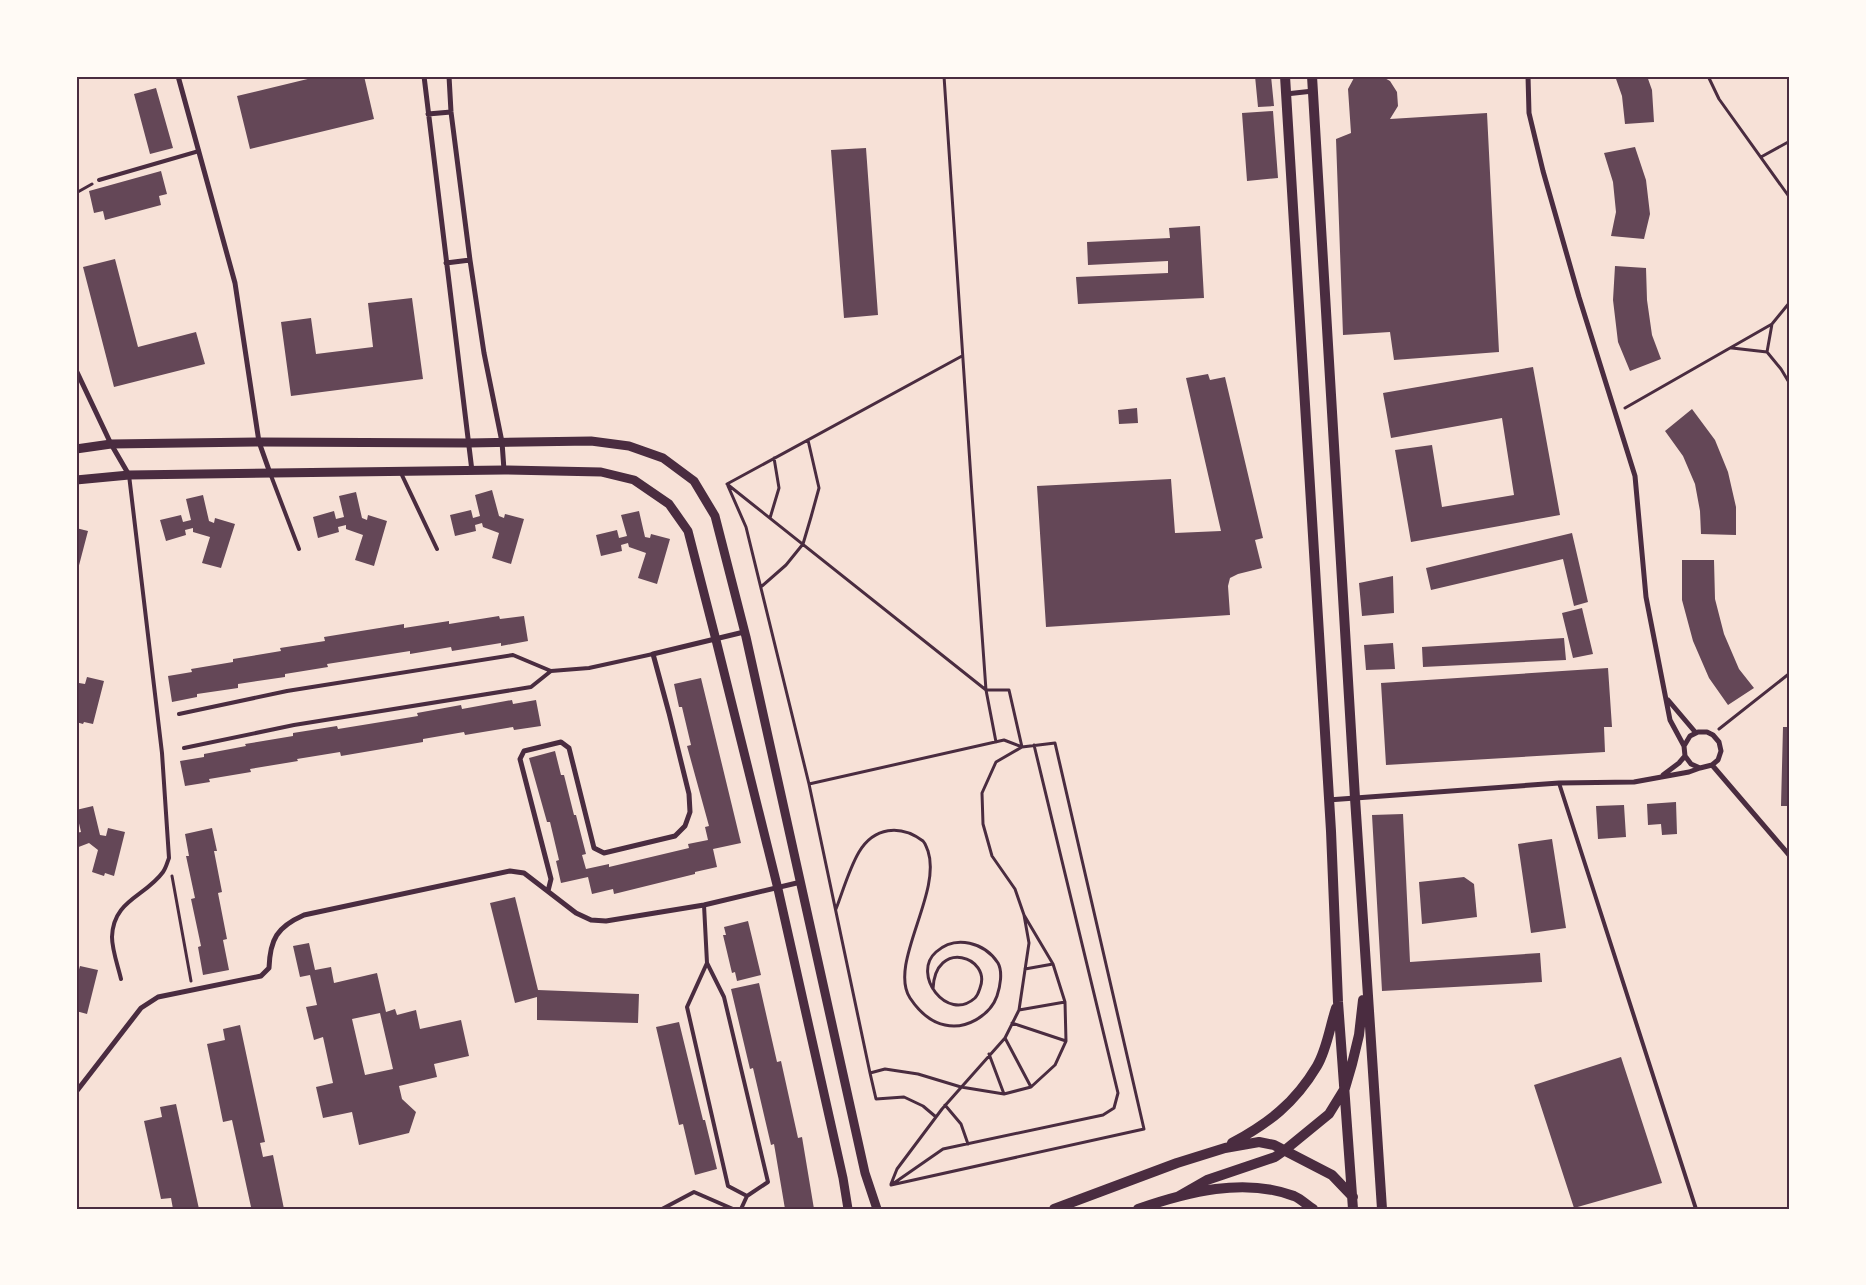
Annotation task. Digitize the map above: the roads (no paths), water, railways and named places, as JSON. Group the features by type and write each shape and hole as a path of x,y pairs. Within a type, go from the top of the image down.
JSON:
{"main road":[{"path":"1285,76 1328,800 1338,1002 1353,1209"},
{"path":"1312,76 1355,798 1382,1209"},
{"path":"1179,1196 1208,1180 1275,1157 1328,1114 1345,1088 1359,1034 1366,976"},
{"path":"1225,1148 1273,1119 1298,1093 1318,1065 1338,1002"},
{"path":"1054,1209 1177,1163 1225,1148 1259,1142 1274,1145 1285,1150 1332,1176 1352,1195 1360,1209"},
{"path":"1138,1209 1179,1196 1227,1188 1251,1187 1275,1190 1296,1197 1313,1209"}],"street":[{"path":"178,76 235,283 258,442 270,473"},
{"path":"424,76 472,471"},
{"path":"449,76 451,112 470,260 484,353 502,442 504,470"},
{"path":"1528,76 1530,113 1543,171 1635,476 1646,596 1670,720 1684,746 1685,756 1691,764 1700,768"},
{"path":"1286,94 1313,91"},
{"path":"428,114 451,112"},
{"path":"446,262 470,260"},
{"path":"76,370 111,444 130,475"},
{"path":"76,449 111,444 591,441 629,446 663,458 694,481 715,516 744,632 865,1173 876,1209"},
{"path":"76,480 130,475 504,470 601,472 634,480 669,504 688,531 716,640 778,889 837,1151 848,1209"},
{"path":"548,891 551,879 520,759 524,751 562,742 569,748 594,848 604,854 675,836 685,826 690,812 689,794 653,654 744,632"},
{"path":"1667,700 1696,733"},
{"path":"1328,800 1560,784 1634,782 1690,772 1712,765 1718,760 1721,751 1719,742 1713,735 1707,732 1696,733 1690,736 1684,746"},
{"path":"1660,777 1679,764 1685,756"},
{"path":"1712,765 1790,856"},
{"path":"76,1092 141,1008 158,997 261,976 269,968 269,955 277,933 290,921 304,915 510,871 524,873 576,913 591,920 606,921 704,905 778,889 801,882"}],"lane":[{"path":"99,180 199,151"},
{"path":"400,472 437,549"},
{"path":"270,473 299,549"},
{"path":"121,979 112,938 114,920 127,902 154,882 164,871 169,858 162,752 130,475"},
{"path":"178,714 287,691 513,655 551,671 587,668 653,654"},
{"path":"184,748 294,725 531,687 551,671"},
{"path":"1560,784 1696,1209"},
{"path":"704,905 707,963 724,997 768,1182 747,1196 741,1209"},
{"path":"707,963 687,1007 728,1186 747,1196"},
{"path":"662,1209 694,1192 733,1209"}]}
